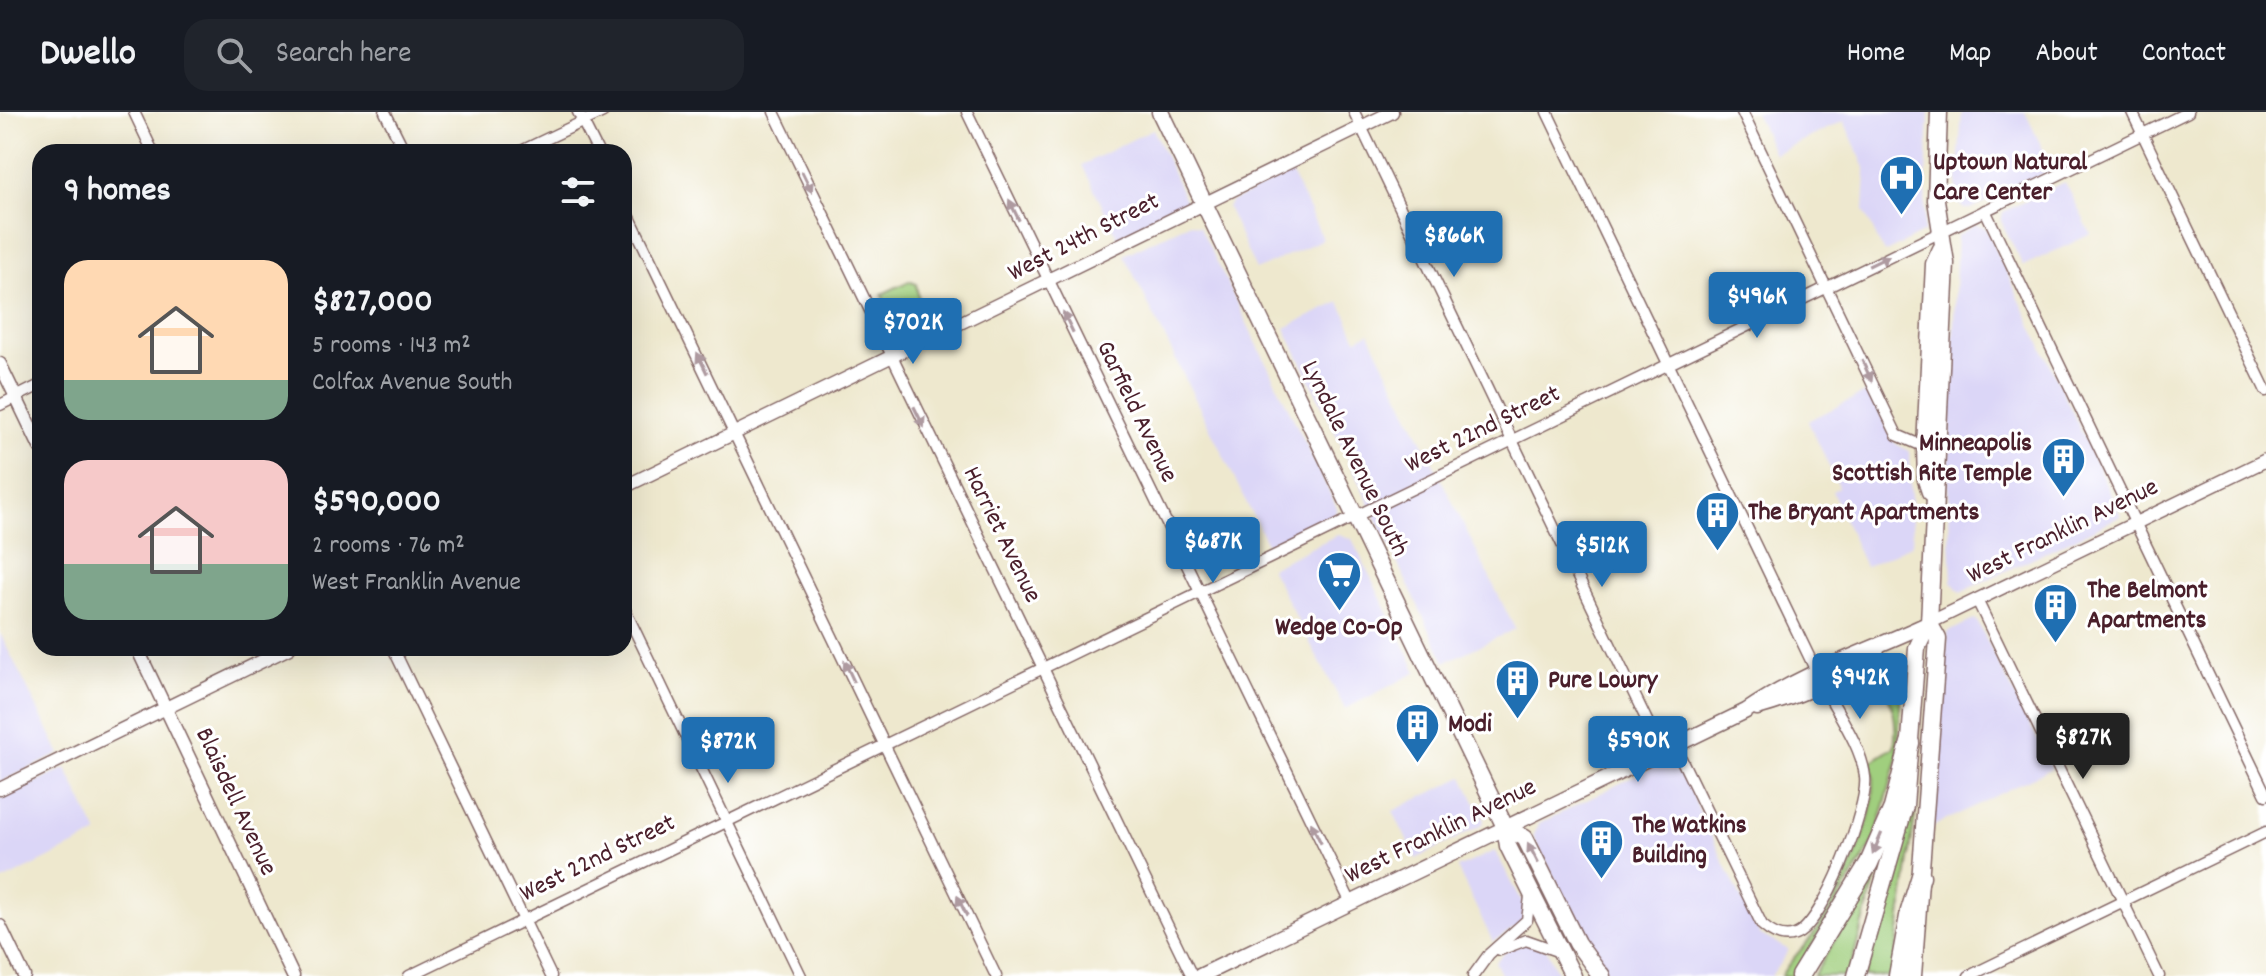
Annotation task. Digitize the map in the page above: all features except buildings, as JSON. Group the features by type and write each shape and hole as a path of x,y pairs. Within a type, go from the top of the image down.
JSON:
{"highway":[{"path":"1800,976 1869,863 1893,808 1910,743"},
{"path":"1898,976 1910,911 1921,876"}],"main road":[{"name":"Lyndale Avenue South","path":"1160,112 1505,827"},
{"path":"1856,976 1905,806 1917,648 1929,623 1932,499 1937,480 1946,263 1941,249 1941,223 1936,200 1939,112"},
{"path":"1941,223 1947,198 1950,112"},
{"path":"1932,499 1926,480 1925,447 1934,264 1941,249"},
{"path":"1913,976 1938,639 1929,623"},
{"name":"West Franklin Avenue","path":"1200,976 1746,711 1779,689 1819,677 1852,653 1881,646 1929,623"},
{"path":"1505,827 1508,846 1573,976"},
{"path":"1505,827 1525,838 1577,943 1600,975"}],"street":[{"path":"134,112 149,144"},
{"path":"385,112 401,144"},
{"path":"533,144 580,117 603,112"},
{"name":"Harriet Avenue","path":"774,112 1192,976"},
{"name":"Garfield Avenue","path":"967,112 1351,903"},
{"path":"1354,112 1511,440 1668,749 1762,925 1772,933 1794,936 1812,922 1865,799 1864,766 1547,112"},
{"name":"West 24th Street","path":"632,483 1392,112"},
{"path":"1742,112 1897,435 1925,447"},
{"path":"2132,112 2266,391"},
{"name":"West 22nd Street","path":"409,976 1826,287 1941,223 1985,210 2188,112"},
{"path":"580,117 594,144"},
{"path":"1985,210 2266,795"},
{"path":"632,221 996,976"},
{"path":"0,364 32,430"},
{"path":"0,405 32,389"},
{"name":"West Franklin Avenue","path":"1929,623 2266,460"},
{"path":"1977,600 2159,976"},
{"path":"632,625 801,976"},
{"name":"Blaisdell Avenue","path":"141,656 293,976"},
{"path":"0,789 273,656"},
{"path":"397,656 551,976"},
{"path":"1969,976 2266,832"},
{"path":"1474,974 1489,954 1527,920 1531,893"},
{"path":"0,926 24,976"},
{"path":"1474,974 1495,953 1519,941 1533,941 1560,952"}],"shaded area":[{"path":"1755,112 1929,112 1924,232 1884,253 1864,211 1866,170 1844,121 1774,154"},
{"path":"1962,112 2025,112 2053,170 1970,209 1964,209 1956,198"},
{"path":"1153,129 1186,202 1118,238 1082,165"},
{"path":"1291,173 1323,239 1256,270 1227,207 1231,202"},
{"path":"2065,182 2091,234 2023,266 2001,221 2003,212"},
{"path":"1190,223 1200,227 1337,508 1334,517 1269,548 1124,255"},
{"path":"1975,225 1986,228 2121,516 1961,592 1952,582 1948,491 1957,236"},
{"path":"1340,302 1357,339 1369,333 1515,629 1445,662 1285,328"},
{"path":"1869,391 1895,443 1909,451 1913,544 1865,567 1832,491 1839,487 1808,421"},
{"path":"1339,534 1352,539 1417,672 1345,709 1270,568"},
{"path":"1976,619 2052,768 1932,827 1948,632"},
{"path":"0,633 60,754 0,782"},
{"path":"1669,759 1679,768 1755,927 1761,935 1789,950 1771,976 1611,976 1590,951 1590,945 1533,837 1539,824"},
{"path":"66,768 98,834 0,882 0,799"},
{"path":"1463,777 1484,820 1482,825 1416,859 1393,811"},
{"path":"1495,851 1525,907 1522,923 1493,942 1457,868"},
{"path":"1530,942 1547,950 1559,976 1502,976 1495,962 1509,948"}],"green space":[{"path":"909,281 916,284 919,301 891,314 882,294"},
{"path":"1898,659 1902,661 1898,757 1875,839 1794,976 1781,976 1828,912 1859,847 1872,801 1874,780 1871,762 1894,747 1892,707 1876,670"},
{"path":"1910,814 1915,815 1893,976 1864,976"},
{"path":"1879,868 1848,976 1813,976"}],"place":[{"name":"Uptown Natural Care Center","path":"1902,217"},
{"name":"Minneapolis Scottish Rite Temple","path":"2063,498"},
{"name":"The Bryant Apartments","path":"1717,552"},
{"name":"Wedge Co-Op","path":"1339,612"},
{"name":"The Belmont Apartments","path":"2056,645"},
{"name":"Pure Lowry","path":"1517,720"},
{"name":"Modi","path":"1417,764"},
{"name":"The Watkins Building","path":"1601,880"}]}
